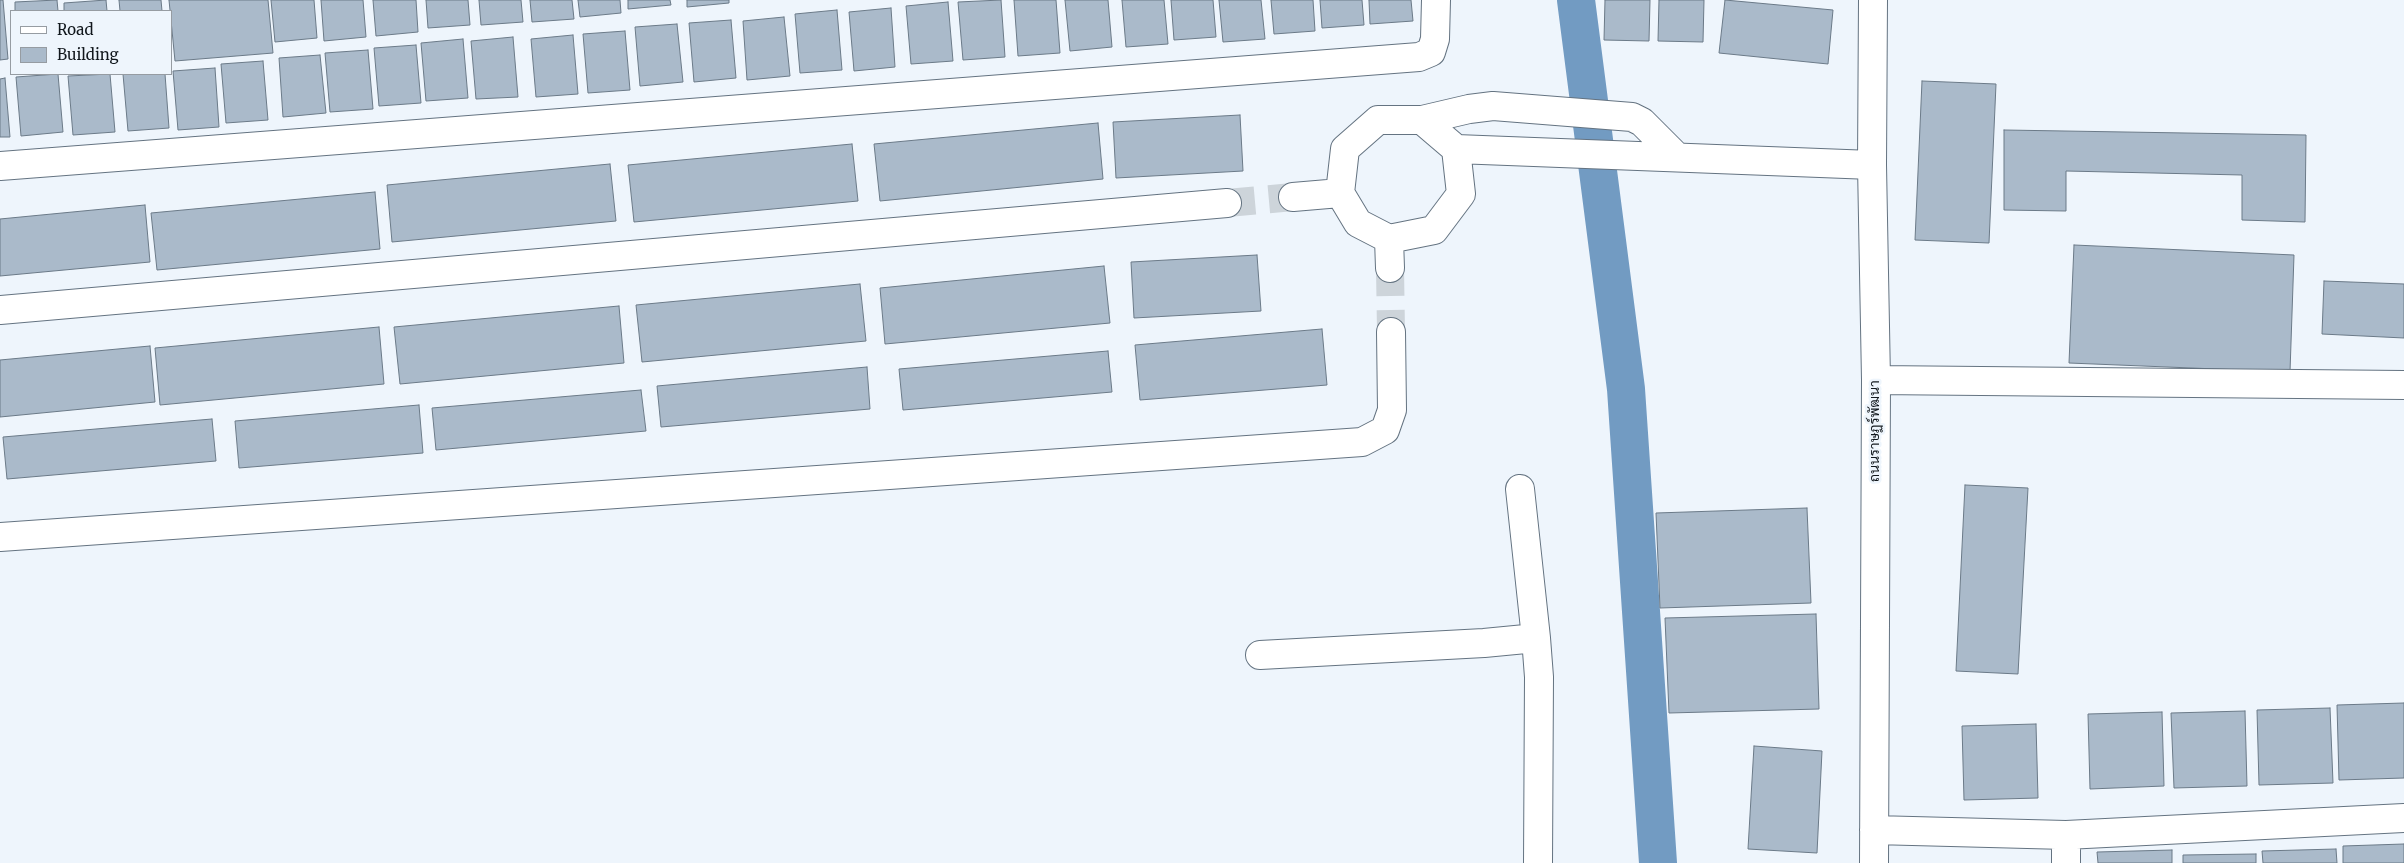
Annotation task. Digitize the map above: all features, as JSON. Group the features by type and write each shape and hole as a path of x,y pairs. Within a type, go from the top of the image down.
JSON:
{"street":[{"path":"0,166 1419,57 1431,52 1435,39 1436,0"},
{"name":"ถนนราษฏร์พัฒนา","path":"1873,0 1872,165 1876,380 1874,863"},
{"path":"1456,149 1461,194 1434,230 1389,239 1358,223 1340,193 1345,149 1378,120 1422,120 1469,109 1493,106 1534,111 1632,117 1642,122 1678,157"},
{"path":"1422,120 1456,149 1872,165"},
{"path":"1293,197 1340,193"},
{"path":"0,310 1227,203"},
{"path":"1389,239 1390,268"},
{"path":"0,537 1362,442 1385,430 1392,410 1391,332"},
{"path":"1876,380 2404,385"},
{"path":"1520,489 1539,677 1538,863"},
{"path":"1260,656 1484,643 1536,638"},
{"path":"1874,830 2066,835 2404,818"},
{"path":"2066,835 2066,863"}],"building":[{"path":"0,0 3,0 8,59 0,60"},
{"path":"57,0 58,10 15,10 15,2"},
{"path":"106,0 107,10 64,10 64,3"},
{"path":"119,0 161,0 162,10 120,10"},
{"path":"169,0 268,0 273,53 175,61 172,10 170,10"},
{"path":"271,0 314,0 317,38 275,42"},
{"path":"321,0 363,0 366,37 324,41"},
{"path":"373,0 416,0 418,32 376,36"},
{"path":"426,0 468,0 470,25 428,28"},
{"path":"479,0 521,0 523,22 481,25"},
{"path":"530,0 572,0 574,19 532,22"},
{"path":"578,0 620,0 621,13 580,17"},
{"path":"628,0 670,0 671,5 628,9"},
{"path":"687,0 729,0 729,3 687,7"},
{"path":"1001,0 1005,57 963,60 958,2"},
{"path":"1014,0 1056,0 1060,53 1018,56"},
{"path":"1065,0 1108,0 1112,47 1070,51"},
{"path":"1122,0 1164,0 1168,44 1126,47"},
{"path":"1171,0 1213,0 1216,37 1174,40"},
{"path":"1219,0 1261,0 1265,39 1223,42"},
{"path":"1271,0 1313,0 1315,31 1274,34"},
{"path":"1320,0 1362,0 1364,25 1322,28"},
{"path":"1369,0 1411,0 1413,21 1370,24"},
{"path":"1605,0 1650,0 1649,41 1604,40"},
{"path":"1659,0 1704,0 1703,42 1658,41"},
{"path":"1725,0 1833,10 1828,64 1719,53"},
{"path":"948,2 953,61 911,64 906,6"},
{"path":"891,8 895,67 854,71 849,12"},
{"path":"837,10 842,70 800,73 795,14"},
{"path":"784,17 790,76 747,80 743,21"},
{"path":"731,20 736,78 694,82 689,23"},
{"path":"677,24 683,82 640,86 635,27"},
{"path":"625,31 630,90 588,93 583,34"},
{"path":"573,35 578,94 536,97 531,39"},
{"path":"513,37 518,97 476,99 471,41"},
{"path":"463,39 468,98 426,101 421,43"},
{"path":"416,45 421,103 379,106 374,48"},
{"path":"368,50 373,109 330,112 325,53"},
{"path":"320,55 326,113 283,117 279,58"},
{"path":"263,61 268,120 226,123 221,64"},
{"path":"215,68 219,127 178,130 173,71"},
{"path":"58,75 63,132 21,136 16,77"},
{"path":"110,75 115,132 73,135 68,76"},
{"path":"123,75 165,75 169,128 128,131"},
{"path":"5,78 10,137 0,137 0,79"},
{"path":"1922,81 1996,84 1989,243 1915,240"},
{"path":"1240,115 1243,171 1116,178 1113,122"},
{"path":"1098,123 1103,179 880,201 874,144"},
{"path":"2004,130 2306,135 2305,222 2242,220 2242,175 2066,171 2066,211 2004,210"},
{"path":"852,144 858,201 634,222 628,165"},
{"path":"610,164 616,221 392,242 387,185"},
{"path":"375,192 380,249 157,270 151,213"},
{"path":"145,205 150,262 0,276 0,219"},
{"path":"2074,245 2294,255 2290,372 2069,363"},
{"path":"1257,255 1261,311 1134,318 1131,262"},
{"path":"1104,266 1110,323 885,344 880,288"},
{"path":"2324,281 2404,284 2404,338 2322,334"},
{"path":"860,284 866,341 642,362 636,305"},
{"path":"619,306 624,363 400,384 394,327"},
{"path":"379,327 384,384 160,405 155,348"},
{"path":"1322,329 1327,385 1140,400 1135,345"},
{"path":"150,346 155,402 0,417 0,360"},
{"path":"1108,351 1112,392 903,410 899,369"},
{"path":"867,367 870,409 661,427 657,386"},
{"path":"641,390 646,431 436,450 432,408"},
{"path":"419,405 423,453 239,468 235,421"},
{"path":"212,419 216,461 7,479 3,437"},
{"path":"1965,485 2028,488 2018,674 1956,671"},
{"path":"1807,508 1811,603 1660,608 1656,513"},
{"path":"1816,614 1819,709 1669,713 1665,618"},
{"path":"2404,703 2404,778 2339,780 2337,705"},
{"path":"2330,708 2333,783 2259,785 2257,710"},
{"path":"2245,711 2247,786 2174,788 2171,713"},
{"path":"2162,712 2164,786 2090,789 2088,714"},
{"path":"2036,724 2038,798 1964,800 1962,726"},
{"path":"1754,746 1822,751 1817,853 1748,849"},
{"path":"2404,844 2404,863 2343,863 2343,846"},
{"path":"2336,849 2337,863 2263,863 2262,851"},
{"path":"2172,850 2172,863 2098,863 2097,852"},
{"path":"2256,854 2256,863 2183,863 2183,855"}],"waterway":[{"path":"1576,0 1626,389 1658,863"}],"tunnel":[{"path":"1227,203 1293,197"},
{"path":"1390,268 1391,332"}]}
